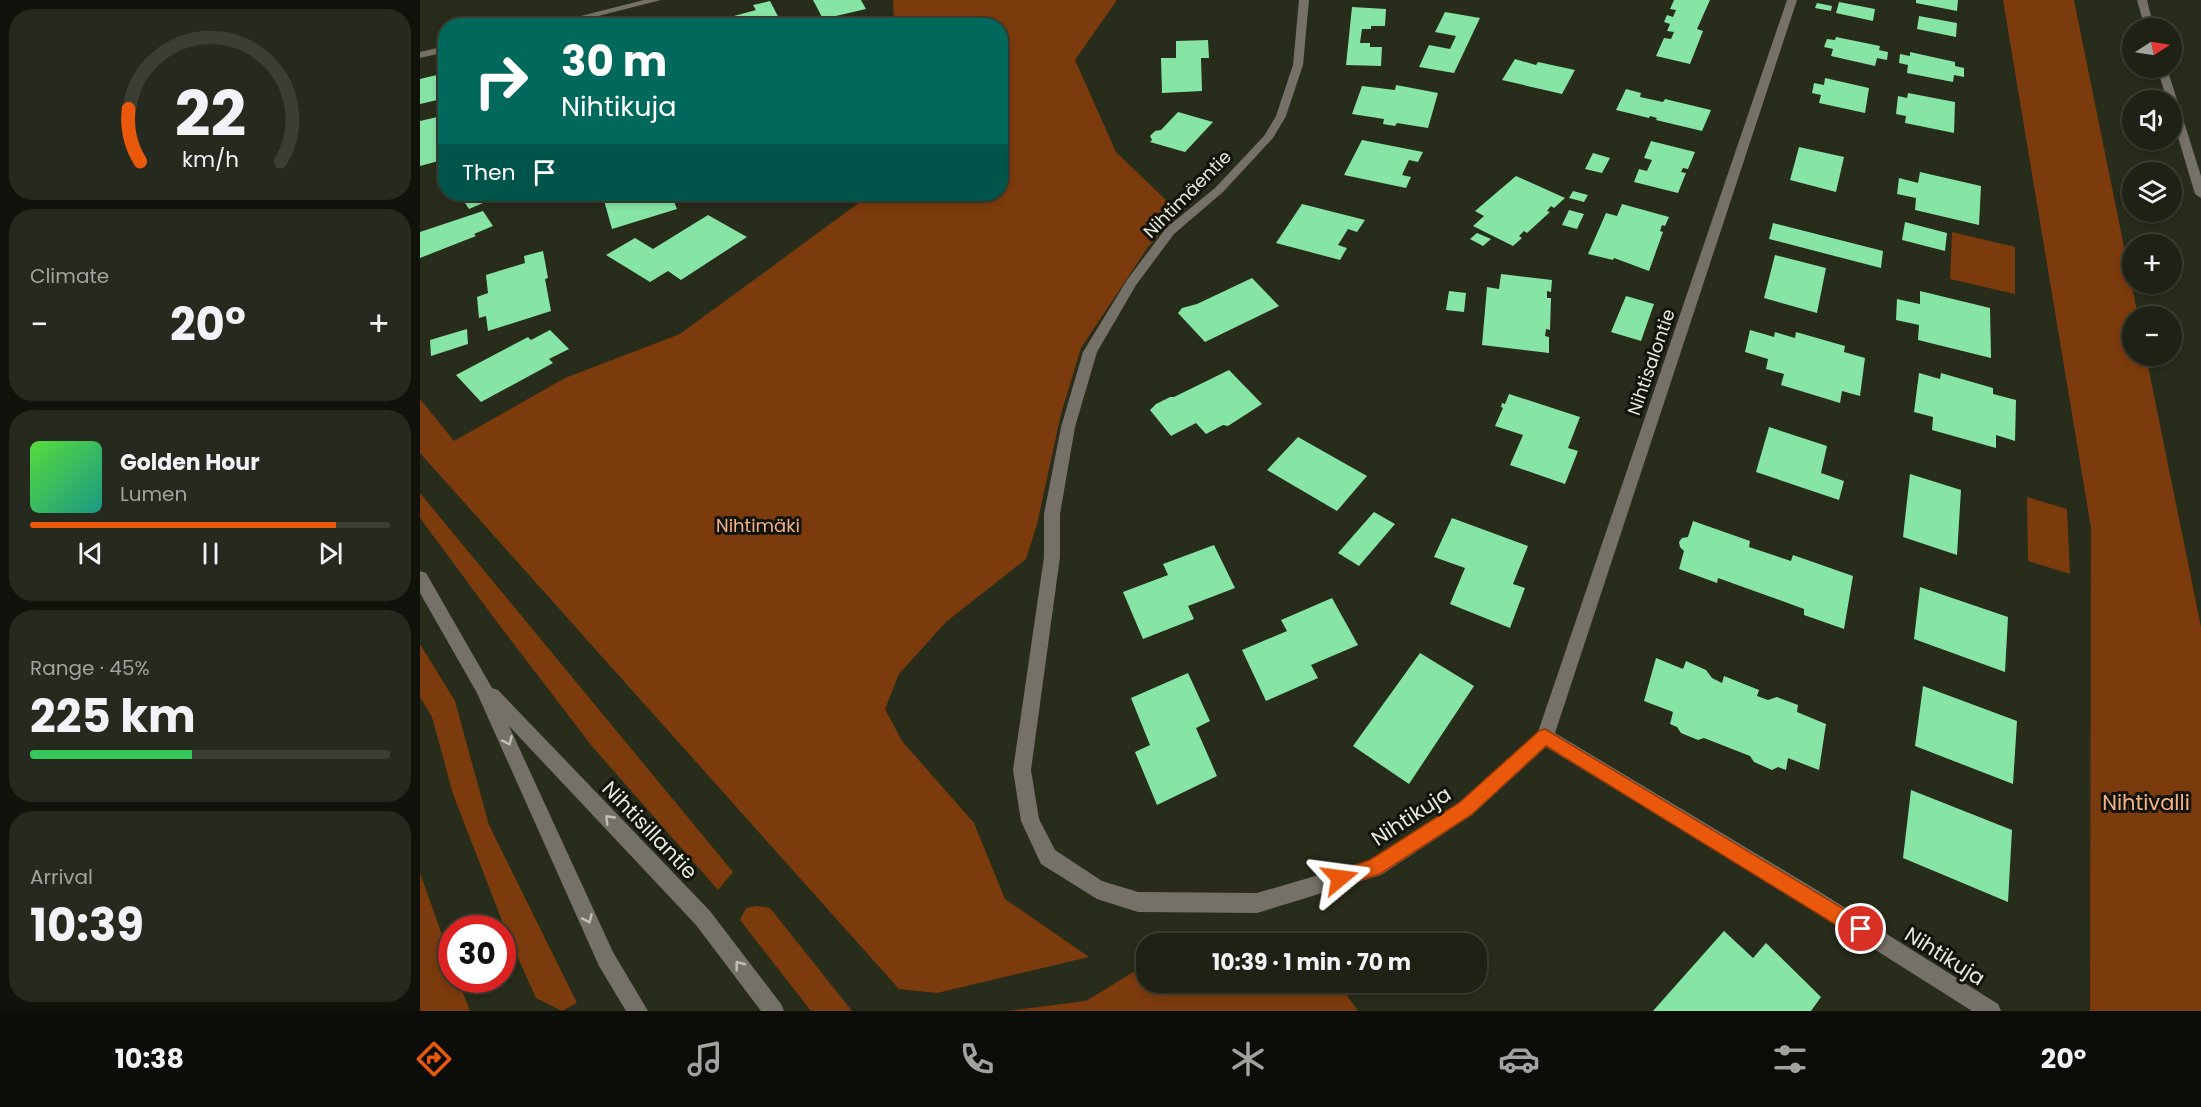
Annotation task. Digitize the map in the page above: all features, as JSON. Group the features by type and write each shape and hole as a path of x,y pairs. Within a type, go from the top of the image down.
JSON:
{"street":[{"path":"579,18 656,0"},
{"name":"Nihtimäentie","path":"1052,514 1068,428 1090,352 1131,283 1170,231 1219,190 1268,138 1281,116 1298,66 1304,0"},
{"name":"Nihtisalontie","path":"1545,737 1792,0"},
{"path":"2142,0 2147,18"},
{"path":"420,55 438,51"},
{"path":"2165,78 2201,194"},
{"name":"Nihtikuja","path":"1052,514 1052,557 1022,770 1030,821 1048,857 1097,889 1138,902 1257,903 1374,868 1465,809 1545,737 1813,899 1991,1011"},
{"name":"Nihtisillantie","path":"420,578 483,688 606,958 638,1011"},
{"name":"Nihtisillantie","path":"483,688 703,918 774,1011"}],"green space":[{"name":"Nihtimäki","path":"893,0 1117,0 1075,60 1116,152 1167,201 1185,209 1148,247 1081,348 1061,414 1037,524 1026,559 946,622 899,674 885,709 902,741 974,823 1005,899 1089,957 937,993 899,989 420,453 420,399 454,441 565,378 680,334 861,201 1008,201 1008,18 894,18"},
{"name":"Nihtivalli","path":"2003,0 2074,0 2122,237 2122,294 2134,294 2136,306 2122,306 2122,366 2148,366 2201,627 2201,1011 2090,1011 2091,528"},
{"path":"1952,232 2015,247 2015,294 1950,279"},
{"path":"420,493 733,872 718,890 591,745 497,622 420,518"},
{"path":"2027,497 2067,509 2070,574 2028,561"},
{"path":"420,644 455,701 489,825 577,1003 562,1011 536,998 516,953 516,915 500,915 453,794 432,717 420,697"},
{"path":"420,873 438,924 438,993 463,993 470,1011 420,1011"},
{"path":"757,906 770,908 852,1011 811,1011 740,920 746,908"},
{"path":"1136,970 1136,993 1345,993 1358,1011 1006,1011 1086,1001"}],"building":[{"path":"813,0 861,0 866,9 827,18 822,18"},
{"path":"1674,0 1710,0 1697,29 1703,31 1690,64 1656,56 1664,38 1671,39 1674,32 1667,31 1670,24 1664,22 1667,15 1673,17 1676,10 1670,9"},
{"path":"1916,0 1958,0 1957,11 1916,3"},
{"path":"770,1 779,18 735,18 734,16 756,10 753,5"},
{"path":"1839,2 1875,9 1873,21 1836,13"},
{"path":"1817,3 1832,6 1831,11 1815,8"},
{"path":"1352,7 1386,9 1385,26 1371,26 1371,29 1362,29 1360,43 1370,43 1370,47 1382,47 1381,66 1346,65"},
{"path":"1445,12 1480,18 1454,73 1419,67 1429,45 1450,49 1456,36 1435,32"},
{"path":"1919,16 1957,23 1956,37 1917,29"},
{"path":"1836,37 1880,46 1879,50 1888,52 1887,60 1877,58 1875,66 1831,56 1833,49 1824,47 1827,39 1835,40"},
{"path":"1208,40 1209,58 1201,58 1202,91 1162,93 1161,58 1176,58 1176,41"},
{"path":"1910,52 1955,62 1955,66 1964,68 1964,77 1954,75 1953,82 1907,73 1908,65 1899,63 1900,54 1910,56"},
{"path":"1515,59 1536,65 1538,62 1575,70 1562,94 1502,80"},
{"path":"438,75 438,100 420,104 420,79"},
{"path":"1825,78 1869,88 1865,113 1819,103 1821,95 1812,93 1814,83 1824,85"},
{"path":"1396,85 1438,93 1428,128 1397,123 1395,126 1383,124 1384,119 1352,114 1362,86 1395,90"},
{"path":"1626,89 1641,93 1640,97 1663,102 1665,99 1711,110 1702,131 1656,120 1657,118 1650,116 1649,118 1616,110"},
{"path":"1908,93 1955,102 1954,133 1905,123 1906,116 1896,114 1898,96 1907,98"},
{"path":"1178,112 1213,122 1185,152 1150,142 1152,140 1150,136 1155,131 1161,130"},
{"path":"438,117 438,161 420,166 420,121"},
{"path":"1362,140 1423,152 1418,162 1409,160 1402,175 1411,177 1406,188 1344,175"},
{"path":"1651,141 1695,152 1688,169 1683,168 1681,172 1686,173 1678,193 1634,182 1639,169 1647,171 1652,160 1644,158"},
{"path":"1799,147 1844,157 1836,192 1790,180"},
{"path":"1593,153 1610,158 1602,173 1585,169"},
{"path":"1920,172 1981,186 1979,225 1915,210 1916,198 1897,194 1899,178 1918,183"},
{"path":"1516,176 1565,198 1554,208 1551,206 1547,211 1550,212 1527,233 1524,231 1519,236 1522,238 1513,246 1473,226 1484,216 1475,211"},
{"path":"1573,191 1588,195 1584,202 1569,198"},
{"path":"464,201 488,201 469,209"},
{"path":"604,201 674,201 677,209 612,229"},
{"path":"1302,204 1365,220 1357,232 1348,229 1338,245 1347,248 1340,260 1276,243"},
{"path":"1622,204 1669,217 1665,226 1662,225 1660,231 1663,232 1649,271 1614,258 1613,260 1588,254 1606,213 1617,216"},
{"path":"1569,210 1584,214 1577,229 1562,225"},
{"path":"483,211 493,226 474,234 476,236 420,258 420,232"},
{"path":"708,215 747,237 681,280 668,271 650,282 606,255 635,238 653,249"},
{"path":"1905,222 1947,233 1945,251 1902,240"},
{"path":"1773,223 1883,251 1881,268 1769,239"},
{"path":"1477,233 1491,239 1483,246 1470,239"},
{"path":"543,251 551,311 488,331 486,316 479,318 477,297 488,293 486,275 525,263 524,256"},
{"path":"1775,255 1826,268 1817,313 1764,298"},
{"path":"1501,274 1552,280 1551,292 1547,291 1547,298 1551,298 1550,330 1546,329 1545,336 1549,337 1549,353 1482,345 1487,287 1499,289"},
{"path":"1252,278 1279,306 1205,342 1178,313 1182,308 1197,304"},
{"path":"1449,291 1466,293 1464,312 1446,310"},
{"path":"1920,291 1990,308 1991,358 1918,340 1919,325 1896,320 1897,299 1920,304"},
{"path":"1626,296 1654,304 1641,341 1611,332"},
{"path":"467,329 468,344 431,356 430,340"},
{"path":"550,330 569,349 549,359 553,363 481,402 456,375 528,337 531,340"},
{"path":"1750,330 1774,337 1775,332 1795,338 1796,332 1845,346 1844,352 1865,358 1860,396 1842,391 1840,403 1781,385 1784,374 1766,369 1768,359 1745,352"},
{"path":"1229,370 1262,404 1228,426 1223,425 1206,434 1196,423 1171,436 1150,410 1156,404"},
{"path":"1919,373 1940,379 1941,373 1993,388 1993,394 2016,400 2015,441 1996,435 1996,448 1932,430 1933,417 1914,412"},
{"path":"1509,394 1580,417 1568,448 1578,451 1565,484 1510,465 1523,435 1495,426 1503,408 1502,403 1505,404"},
{"path":"1769,427 1827,446 1821,473 1844,481 1839,500 1756,472"},
{"path":"1298,437 1367,476 1337,511 1267,470"},
{"path":"1910,474 1961,490 1957,555 1903,537"},
{"path":"1374,512 1395,524 1359,566 1338,553"},
{"path":"1452,518 1528,546 1513,584 1525,588 1510,628 1450,604 1465,568 1434,557"},
{"path":"1693,521 1750,541 1749,547 1791,561 1793,555 1853,576 1844,629 1804,615 1804,609 1785,602 1718,578 1717,583 1679,569 1684,551 1679,542 1682,538 1688,537"},
{"path":"1214,545 1235,588 1188,606 1194,619 1143,639 1123,592 1168,575 1163,564"},
{"path":"1920,587 2008,617 2005,672 1914,639"},
{"path":"1332,598 1358,645 1311,665 1318,678 1266,701 1242,650 1287,631 1281,620"},
{"path":"1420,653 1474,686 1409,784 1353,746"},
{"path":"1656,658 1683,669 1686,661 1706,670 1712,678 1722,683 1724,676 1759,690 1757,696 1768,700 1777,697 1798,705 1797,712 1826,724 1819,770 1788,758 1786,770 1778,767 1772,770 1754,762 1750,756 1704,738 1698,740 1681,733 1677,727 1670,724 1673,712 1644,701"},
{"path":"1188,673 1210,721 1196,728 1217,776 1157,805 1135,752 1150,745 1131,698"},
{"path":"1923,686 2017,721 2013,784 1915,746"},
{"path":"1911,790 2012,830 2008,902 1903,858"},
{"path":"1724,931 1753,958 1766,943 1821,997 1811,1011 1653,1011"}],"route":[{"path":"1340,878 1374,868 1465,809 1545,737 1861,929"}]}
